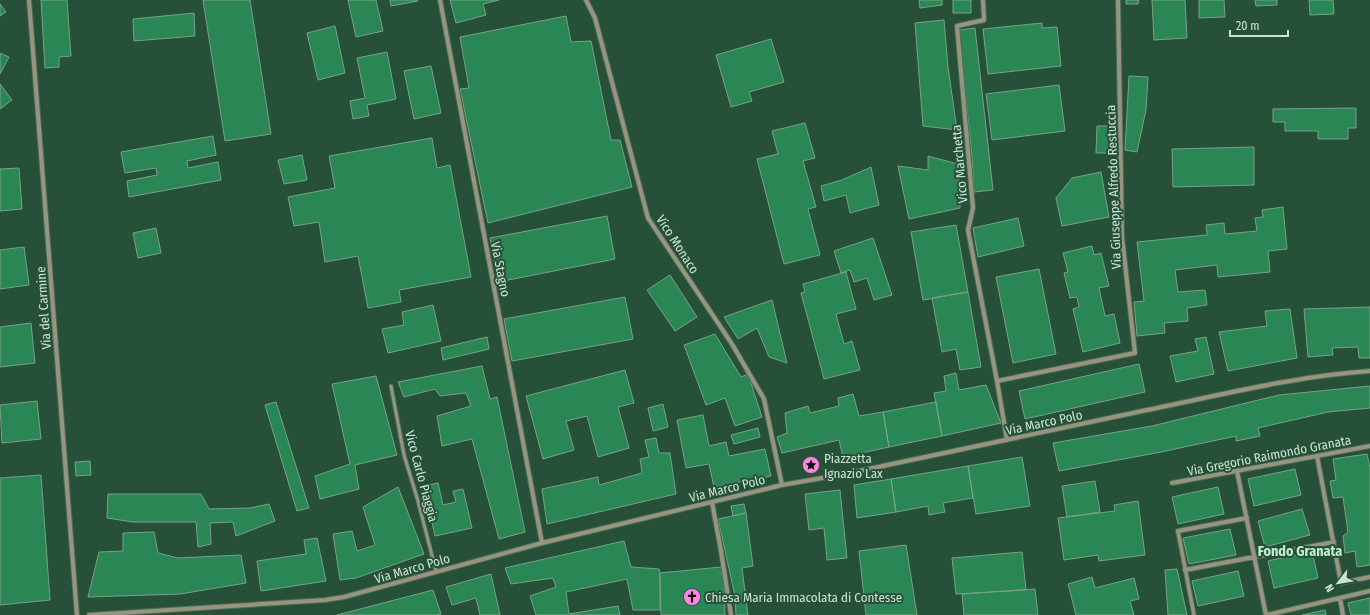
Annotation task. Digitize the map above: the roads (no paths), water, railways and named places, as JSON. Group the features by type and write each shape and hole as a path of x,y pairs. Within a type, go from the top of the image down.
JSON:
{"street":[{"name":"Via del Carmine","path":"29,0 77,615"},
{"name":"Via Stagno","path":"440,0 542,543"},
{"name":"Vico Monaco","path":"586,0 595,18 648,218 732,344 764,399 782,484"},
{"name":"Vico Marchetta","path":"983,0 984,20 957,26 973,208 968,230 1007,440"},
{"name":"Via Giuseppe Alfredo Restuccia","path":"997,381 1135,353 1122,237 1118,0"},
{"name":"Via Marco Polo","path":"88,615 325,600 374,589 542,543 782,484 845,474 1311,377 1370,371"},
{"name":"Via Gregorio Raimondo Granata","path":"1172,483 1370,446"},
{"path":"1317,456 1341,583 1370,577"},
{"path":"1237,471 1266,615 1370,591"},
{"path":"712,502 731,615"},
{"path":"1194,615 1178,531 1246,518"},
{"path":"1185,570 1334,542"},
{"path":"1340,598 1343,615"}],"lane":[{"name":"Vico Carlo Piaggia","path":"391,386 404,455 418,501 436,571"}],"place":[{"name":"Piazzetta Ignazio Lax","path":"811,465"},
{"name":"Chiesa Maria Immacolata di Contesse","path":"692,597"}],"district":[{"name":"Fondo Granata","path":"1300,551"}]}
